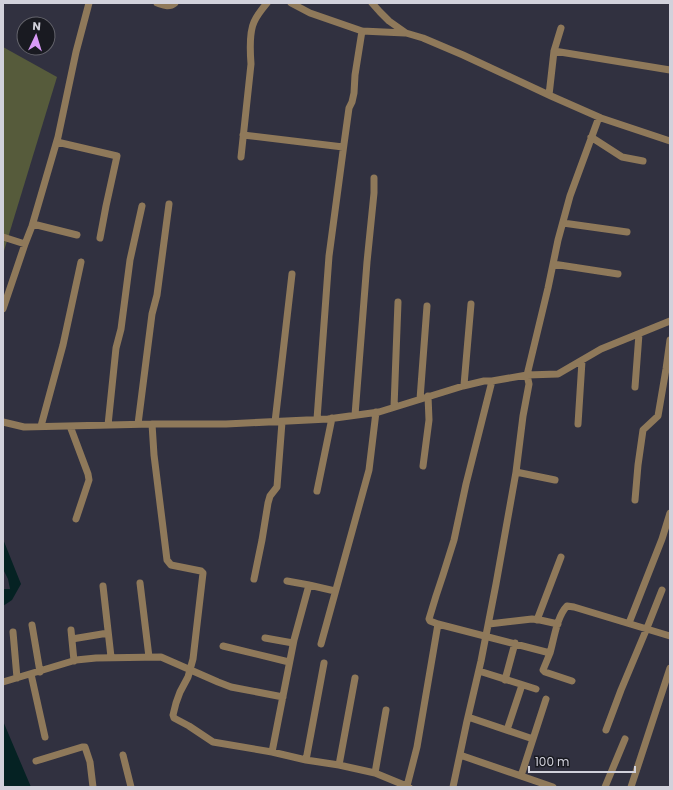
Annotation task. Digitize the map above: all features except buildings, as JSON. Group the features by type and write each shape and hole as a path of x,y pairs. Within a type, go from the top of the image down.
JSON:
{"street":[{"path":"3,309 33,224 57,142 76,52 89,3"},
{"path":"157,3 168,6 175,3"},
{"path":"241,156 252,27 267,3"},
{"path":"291,3 310,13 362,31 406,33 423,38 599,117 670,141"},
{"path":"372,3 389,21 406,33"},
{"path":"549,95 554,51 561,28"},
{"path":"317,419 330,256 343,147 349,108 354,93 355,75 362,31"},
{"path":"554,51 670,70"},
{"path":"453,787 487,636 516,472 528,384 527,375 570,196 599,117"},
{"path":"243,135 343,147"},
{"path":"591,137 622,157 643,161"},
{"path":"57,142 117,156 100,238"},
{"path":"355,415 374,178"},
{"path":"138,424 152,314 158,288 169,204"},
{"path":"108,425 116,348 130,260 142,206"},
{"path":"563,223 627,232"},
{"path":"33,224 77,235"},
{"path":"3,237 25,244"},
{"path":"42,426 63,345 81,262"},
{"path":"553,264 618,274"},
{"path":"254,580 268,503 270,496 277,487 279,422 292,274"},
{"path":"394,407 398,302"},
{"path":"464,385 471,304"},
{"path":"420,399 427,306"},
{"path":"3,422 24,427 138,424 226,424 332,418 376,412 464,385 527,375 558,374 601,349 670,321"},
{"path":"634,387 639,334"},
{"path":"635,500 643,430 658,416 670,340"},
{"path":"578,424 582,361"},
{"path":"492,381 469,470 454,540 436,596 430,621 550,653"},
{"path":"423,466 429,420 428,396"},
{"path":"321,644 369,470 376,412"},
{"path":"317,491 332,418"},
{"path":"152,424 154,455 167,560 171,565 201,571 203,573 193,659 188,677 176,703 173,715 174,718 213,742 340,765 374,773 408,786 417,747 438,624"},
{"path":"70,426 89,480 76,519"},
{"path":"516,472 555,480"},
{"path":"629,623 662,539 670,513"},
{"path":"537,620 561,557"},
{"path":"287,581 309,584 335,591"},
{"path":"140,583 149,657"},
{"path":"272,752 293,643 309,584"},
{"path":"103,586 111,657"},
{"path":"606,730 662,590"},
{"path":"572,681 544,672 558,624 567,606 647,628 670,636"},
{"path":"489,624 532,619 558,624"},
{"path":"32,625 40,672"},
{"path":"71,630 74,661"},
{"path":"13,632 17,678"},
{"path":"72,639 108,633"},
{"path":"265,638 293,643"},
{"path":"505,680 515,644"},
{"path":"223,646 289,662"},
{"path":"3,682 74,661 111,657 161,657 231,687 283,697"},
{"path":"306,760 324,662"},
{"path":"631,787 670,668"},
{"path":"479,671 536,689"},
{"path":"31,674 45,737"},
{"path":"340,765 355,678"},
{"path":"507,730 522,685"},
{"path":"521,776 546,699"},
{"path":"374,773 386,710"},
{"path":"468,717 533,739"},
{"path":"605,787 625,739"},
{"path":"36,761 82,747 85,748 90,762 93,787"},
{"path":"123,755 131,787"},
{"path":"460,756 521,776 540,785 553,787"}],"green space":[{"path":"3,47 16,54 16,56 19,56 57,77 3,254"}],"shaded area":[{"path":"3,539 21,584 12,600 3,606 3,589 10,589 8,579 3,569"},
{"path":"3,721 31,787 3,787"}]}
